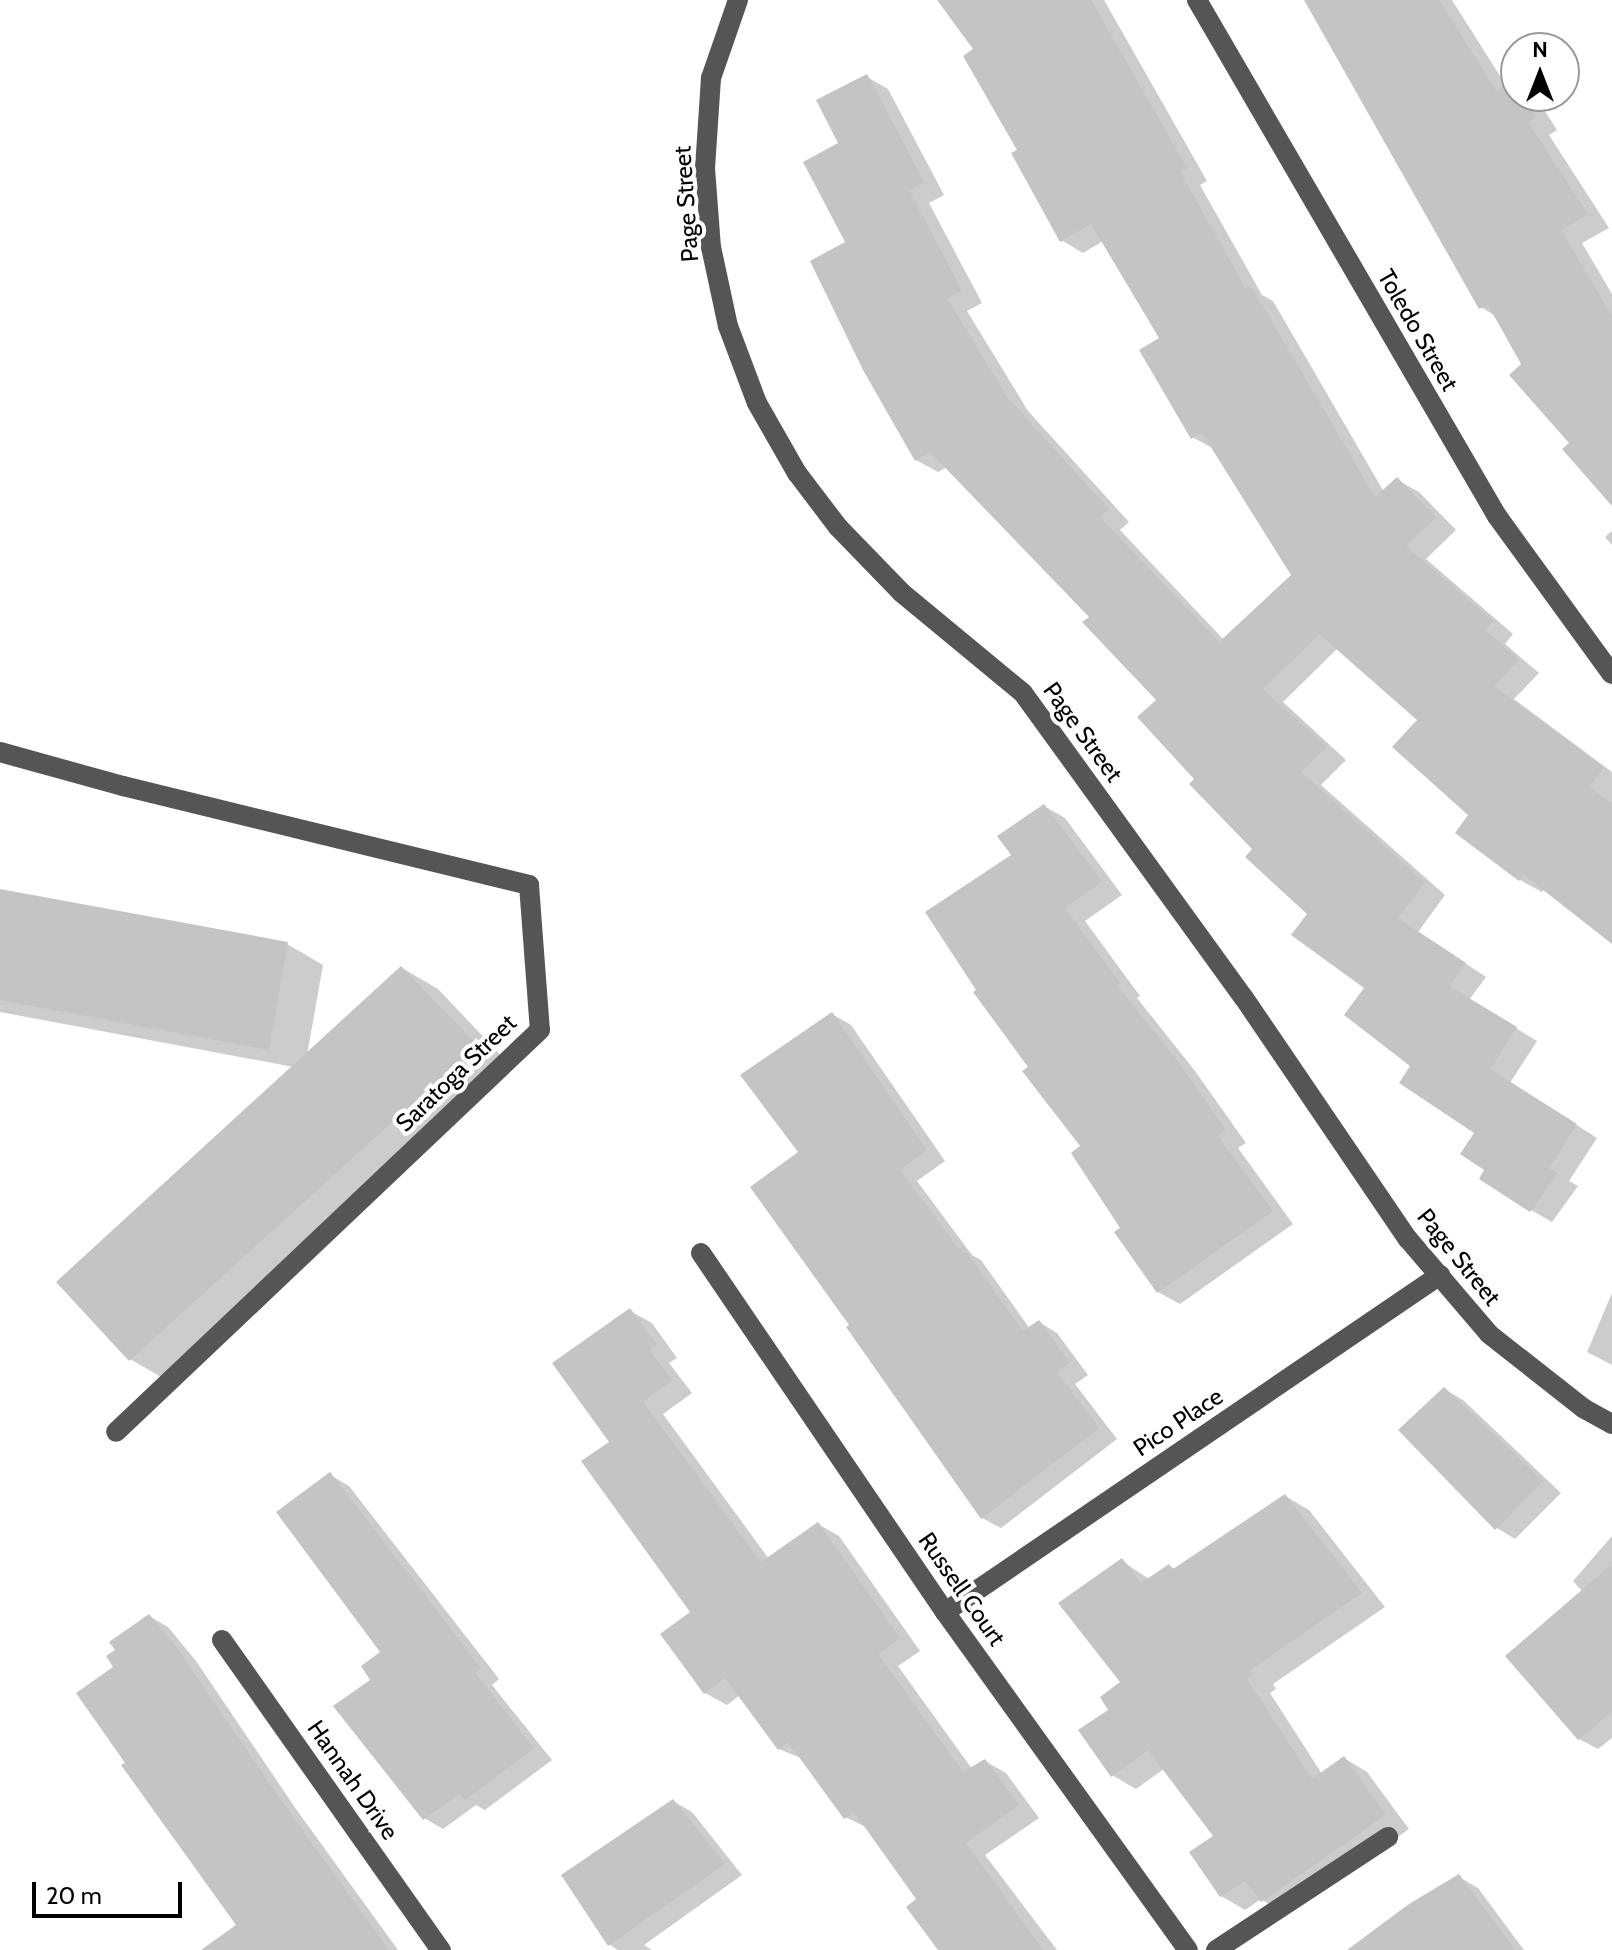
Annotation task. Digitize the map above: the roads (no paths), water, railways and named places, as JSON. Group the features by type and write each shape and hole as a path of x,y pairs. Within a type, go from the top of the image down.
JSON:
{"street":[{"name":"Page Street","path":"738,0 711,78 705,168 711,247 725,312 757,403 797,473 838,527 902,593 1023,693 1244,998 1408,1239 1489,1334 1519,1361 1583,1408 1612,1424"},
{"name":"Toledo Street","path":"1197,0 1497,516 1612,674"},
{"name":"Saratoga Street","path":"0,752 123,786 529,885 540,1030 116,1432"},
{"name":"Russell Court","path":"701,1253 945,1612 1188,1950"},
{"name":"Pico Place","path":"945,1612 1440,1275"},
{"name":"Hannah Drive","path":"222,1640 441,1950"},
{"path":"1216,1950 1388,1837"}]}
